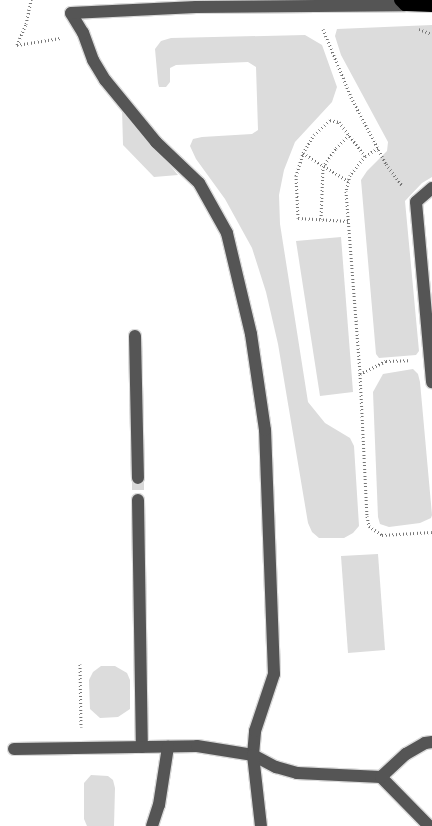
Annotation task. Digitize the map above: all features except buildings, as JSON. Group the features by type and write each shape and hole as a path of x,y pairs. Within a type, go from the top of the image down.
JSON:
{"main road":[{"path":"403,3 432,6"}],"street":[{"path":"261,826 253,755 255,731 274,674 265,430 251,334 240,283 227,233 199,184 156,142 105,80 93,60 83,34 71,14 116,5 320,6 403,3"},
{"path":"432,188 416,202 432,382"},
{"path":"135,336 138,478"},
{"path":"138,500 142,747"},
{"path":"381,777 406,754 425,743 432,742"},
{"path":"152,826 160,805 168,747"},
{"path":"14,749 217,748 253,755 276,767 297,772 381,777 429,826"}],"path":[{"path":"17,46 26,24 31,0"},
{"path":"320,6 320,19 331,50 386,164"},
{"path":"348,222 298,218 296,176 302,153 314,135 330,120 339,122 365,156"},
{"path":"321,220 323,167 350,134"},
{"path":"378,148 365,156 350,175 346,191 369,526 382,535 432,532"},
{"path":"302,153 348,181"},
{"path":"360,374 386,361"},
{"path":"80,664 80,702"}],"shaded area":[{"path":"432,25 432,177 422,183 405,201 419,351 416,355 379,358 376,354 361,180 367,171 387,151 388,142 341,55 335,36 337,29"},
{"path":"305,35 322,45 337,87 332,102 295,142 284,170 279,195 280,224 308,402 325,423 350,438 354,446 359,526 353,533 344,538 319,538 312,532 308,523 278,344 266,292 252,248 225,199 196,159 190,146 193,139 252,134 258,130 256,67 248,62 176,65 170,68 170,82 166,87 159,87 155,49 161,41 171,38"},
{"path":"122,108 178,175 154,177 123,145"},
{"path":"341,237 353,392 320,396 296,241"},
{"path":"413,369 418,374 420,382 432,515 431,518 420,523 389,527 380,524 378,517 373,392 383,374"},
{"path":"378,554 385,650 348,653 341,556"},
{"path":"101,666 115,666 127,673 130,680 130,709 118,717 100,718 90,709 89,680 93,672"},
{"path":"91,775 108,776 113,780 115,788 114,826 87,826 84,819 84,783"}],"tunnel":[{"path":"138,478 138,500"}]}
